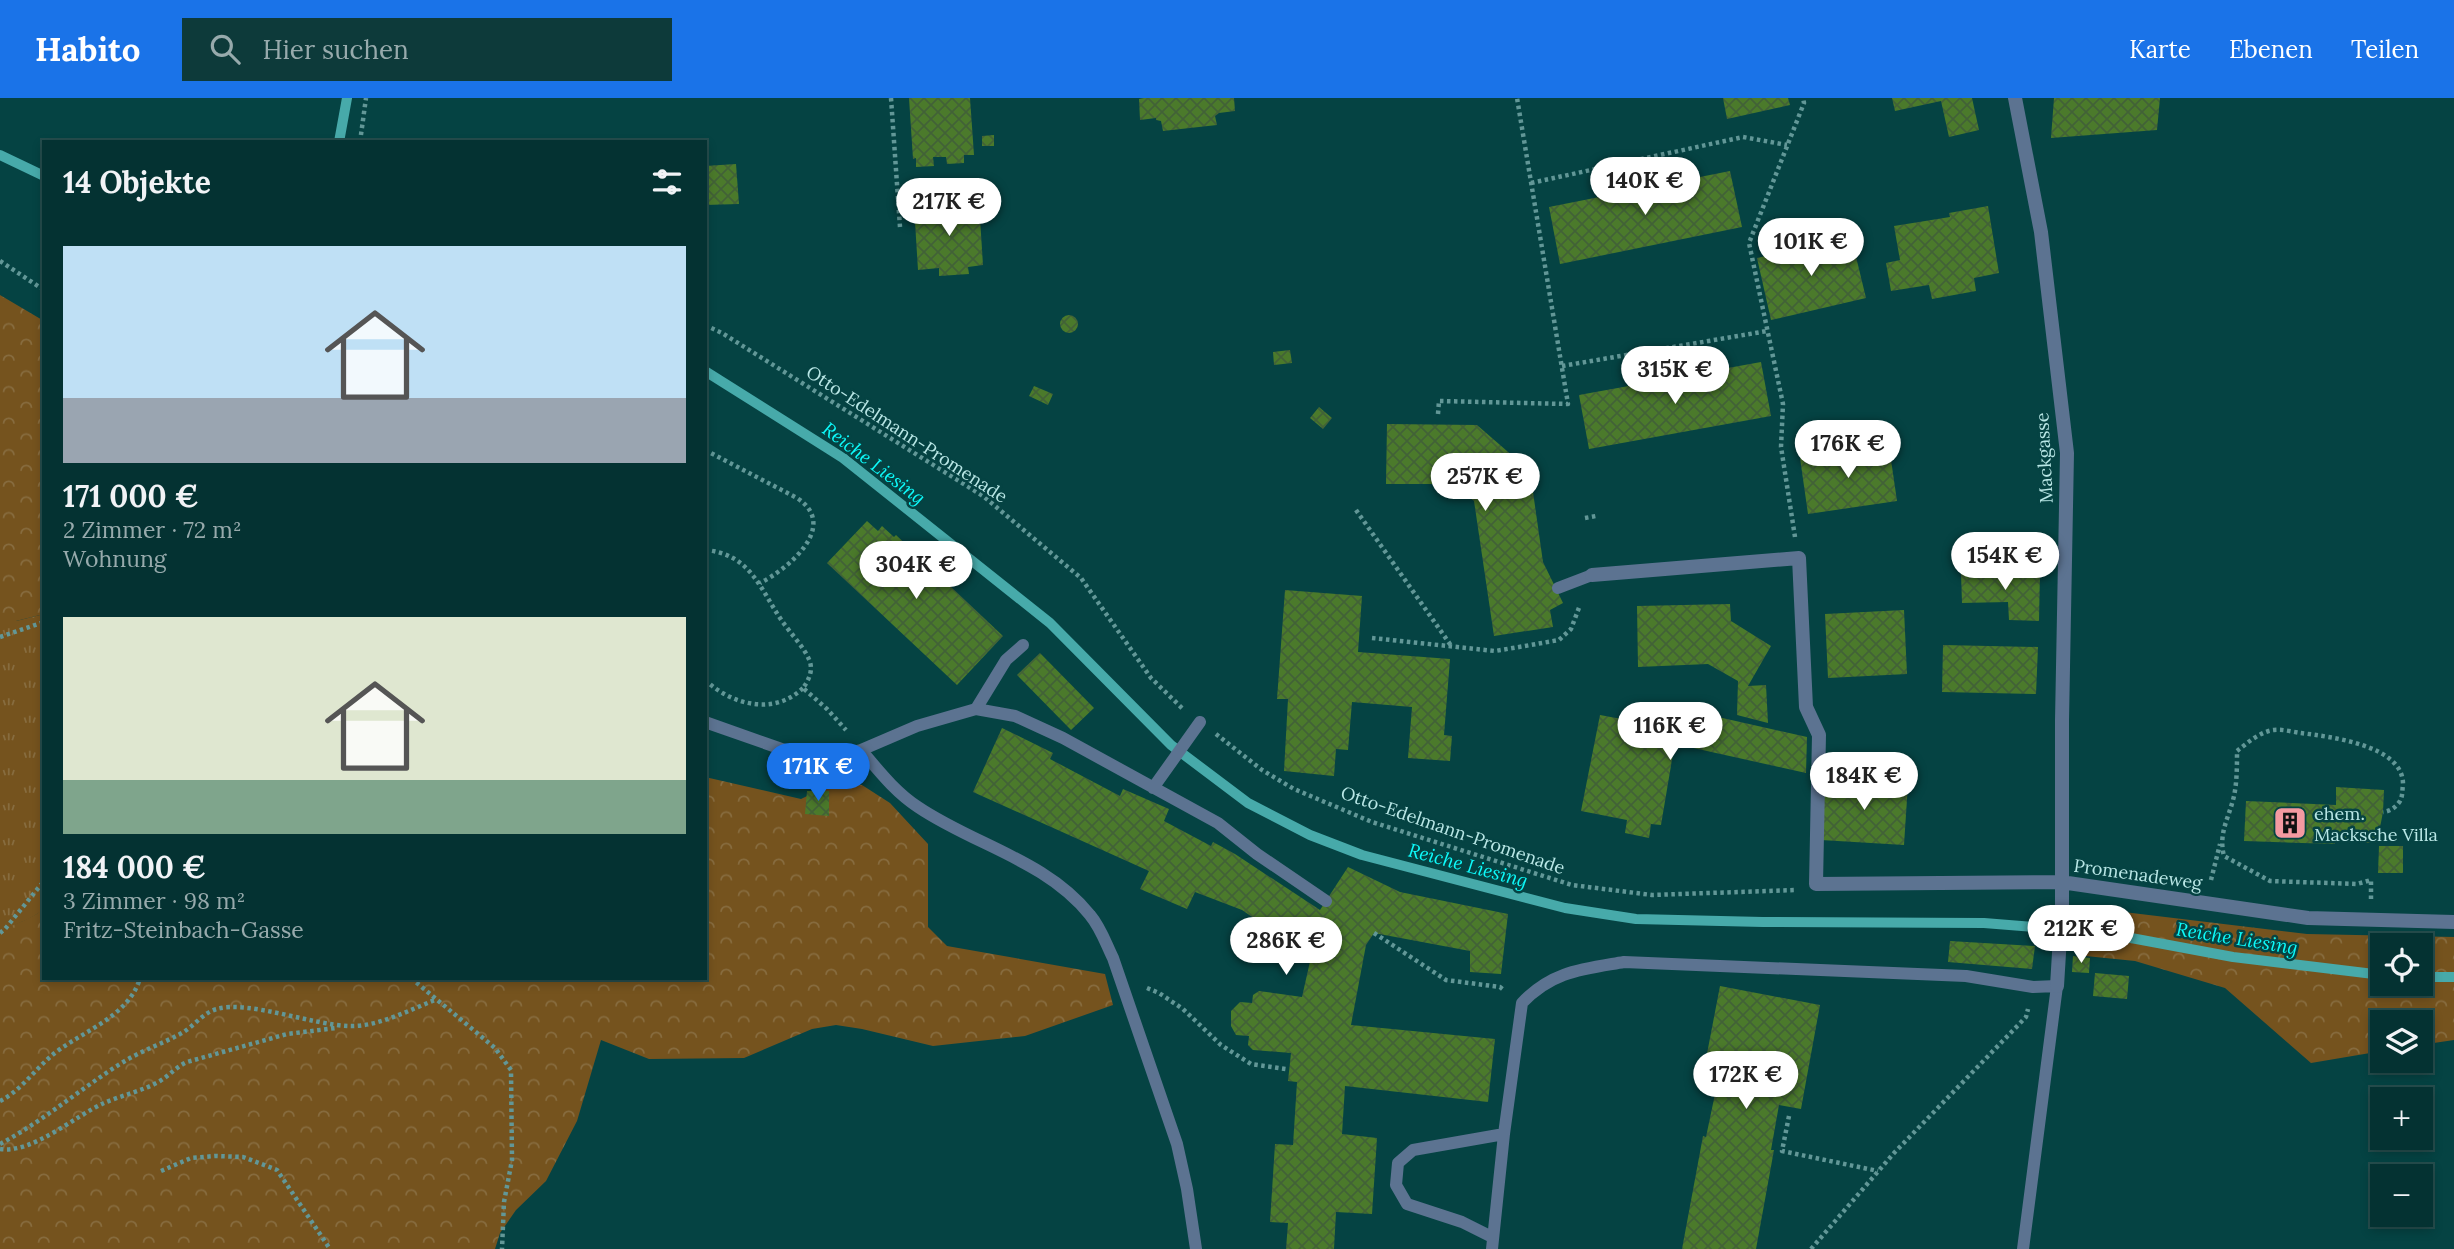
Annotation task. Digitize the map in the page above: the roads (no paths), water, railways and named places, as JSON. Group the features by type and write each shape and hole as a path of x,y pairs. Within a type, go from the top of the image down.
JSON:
{"street":[{"name":"Mackgasse","path":"2015,98 2041,232 2067,453 2062,904 2057,985"},
{"name":"Promenadeweg","path":"1592,575 1799,558 1806,707 1819,735 1816,884 2061,882 2308,918 2454,922"}],"lane":[{"path":"1558,588 1592,575"},
{"path":"976,709 1006,660 1023,645"},
{"path":"707,723 813,760 861,750 917,726 976,709 1015,716 1218,823 1257,854 1326,901"},
{"path":"1153,788 1199,722"},
{"path":"861,750 896,791 920,808 1012,855 1073,897 1091,916 1102,934 1122,984 1177,1144 1196,1249"},
{"path":"1503,1135 1413,1150 1398,1163 1396,1185 1407,1204 1462,1222 1492,1243 1503,1135 1522,1003 1537,988 1558,977 1583,969 1624,962 1966,976 2033,987 2057,985 2023,1249"}],"waterway":[{"path":"339,140 347,98"},
{"name":"Reiche Liesing","path":"0,155 42,175"},
{"name":"Reiche Liesing","path":"707,372 843,458 1050,623 1171,745 1248,803 1310,835 1362,855 1565,908 1636,919 1984,923 2099,932 2233,957 2370,974"},
{"name":"Reiche Liesing","path":"2433,977 2454,977"}],"place":[{"name":"ehem. Macksche Villa","path":"2290,823"}]}
